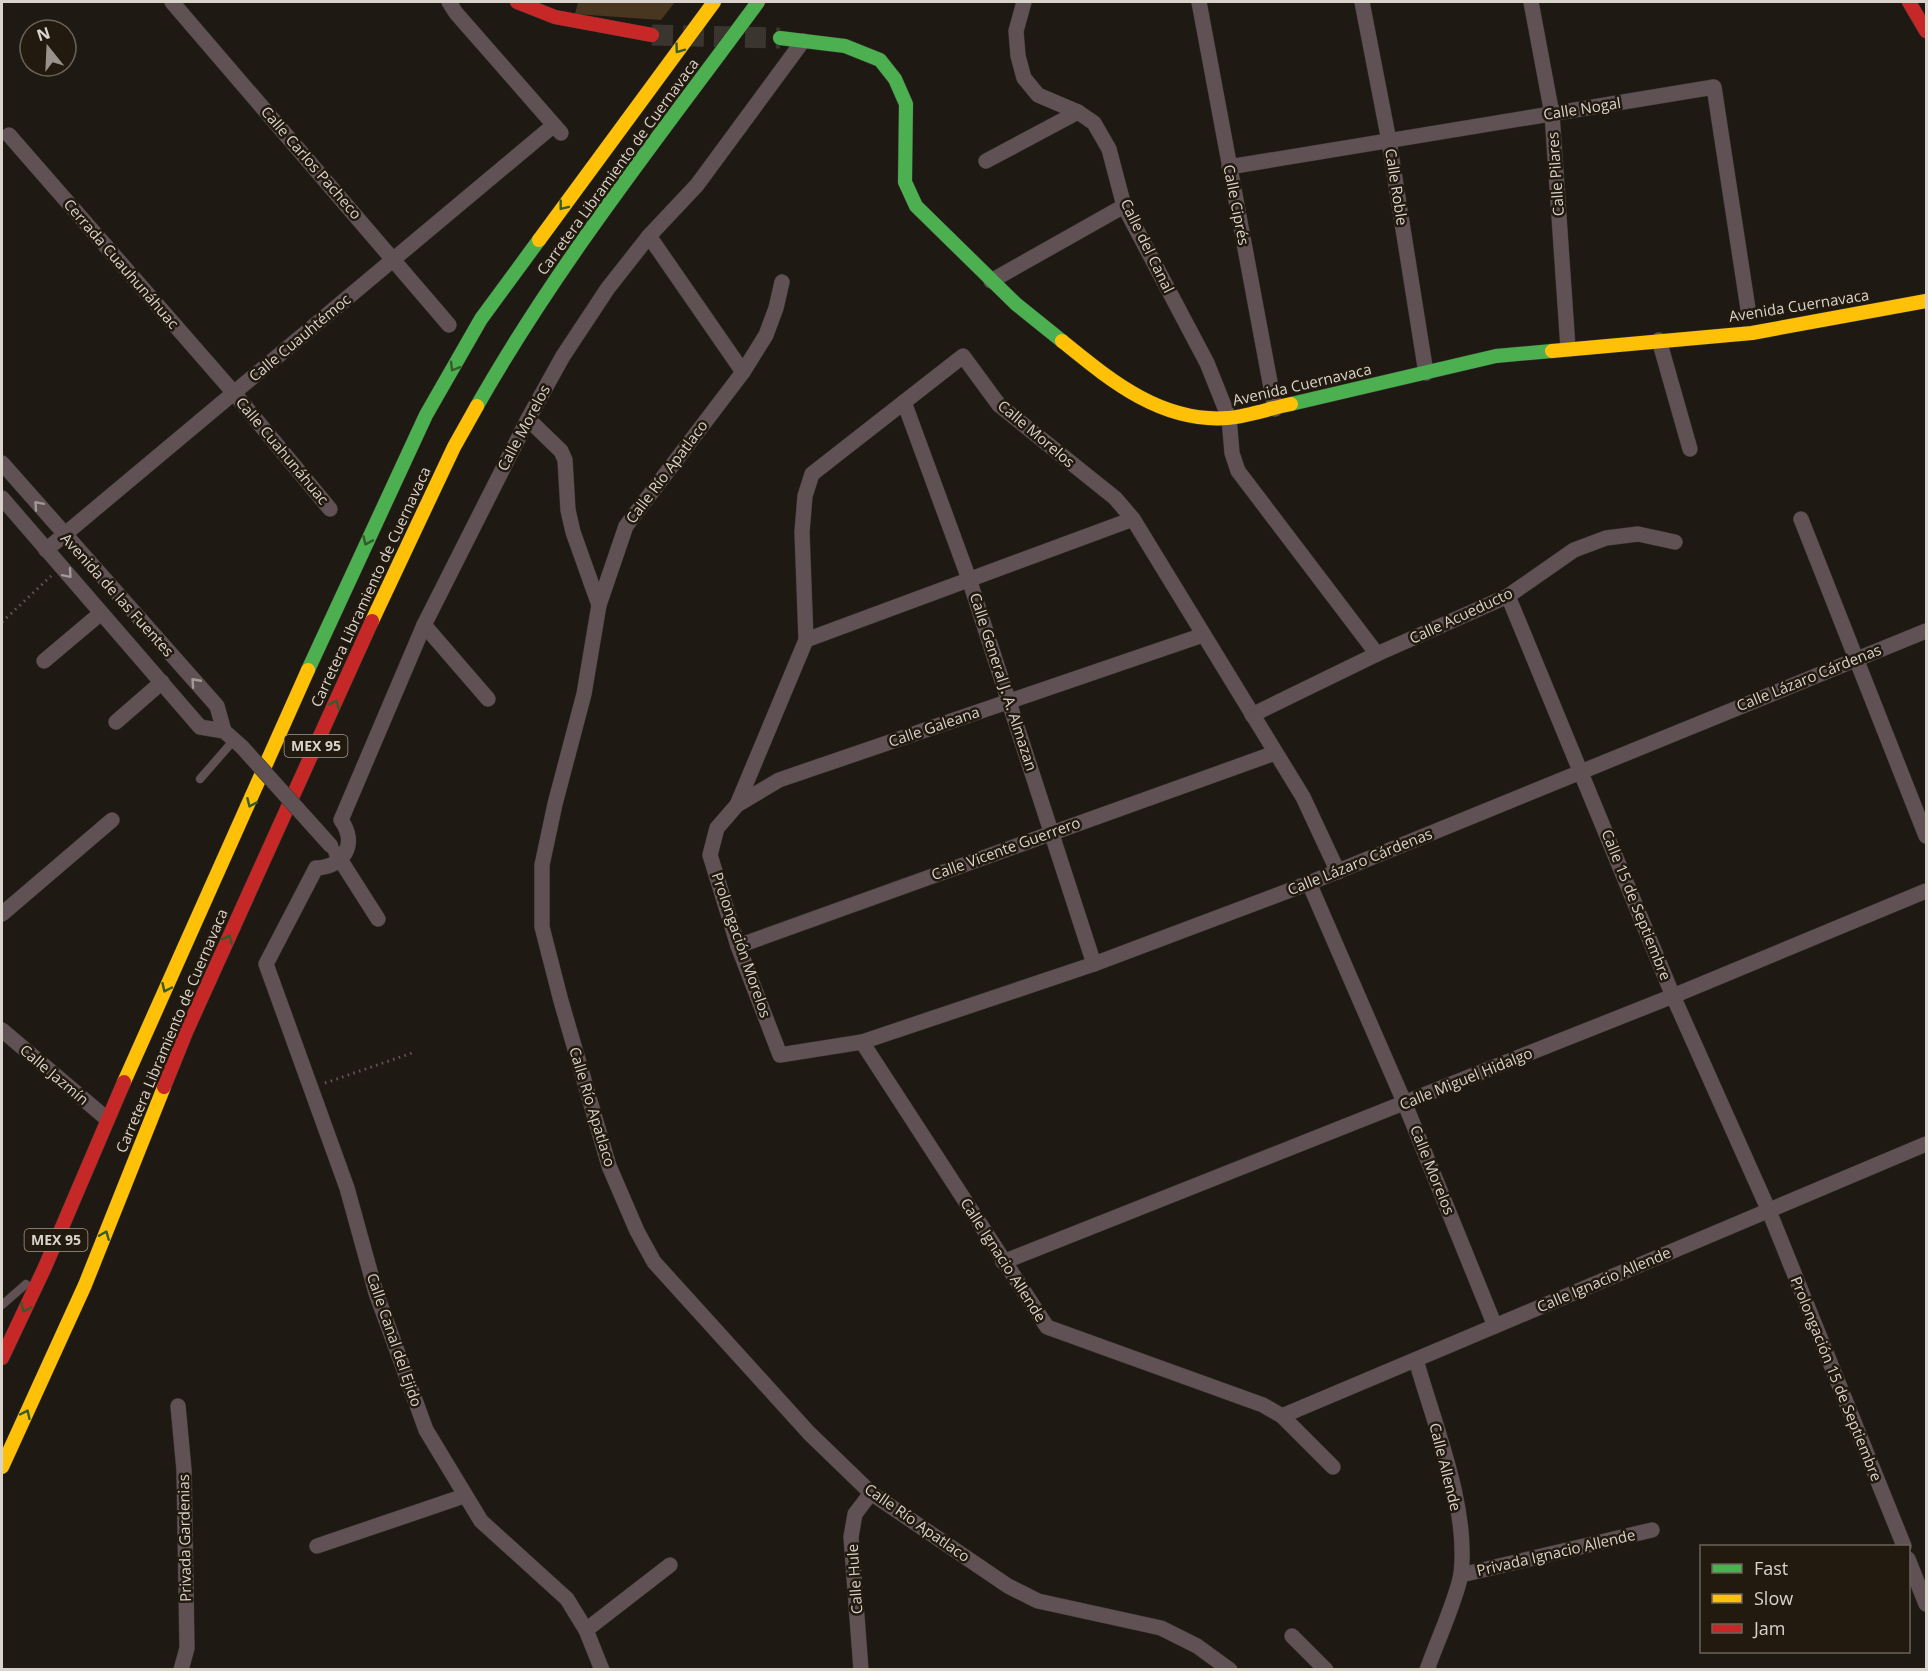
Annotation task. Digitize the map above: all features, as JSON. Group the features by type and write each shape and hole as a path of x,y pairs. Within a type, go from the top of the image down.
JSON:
{"main road":[{"path":"517,2 555,17 652,35"},
{"name":"Carretera Libramiento de Cuernavaca","path":"2,1358 45,1267 107,1119 426,415 481,319 714,2"},
{"name":"Carretera Libramiento de Cuernavaca","path":"2,1467 85,1285 187,1030 454,447 509,350 569,258 758,2"},
{"path":"1909,2 1926,31"},
{"name":"Avenida Cuernavaca","path":"780,38 845,46 880,60 895,80 906,104 905,182 916,206 992,281 1116,385 1157,407 1203,417 1229,418 1496,356 1752,333 1926,301"}],"street":[{"name":"Calle Carlos Pacheco","path":"172,2 449,325"},
{"name":"Calle Cuauhtémoc","path":"46,550 394,259 558,129 456,13 449,2"},
{"name":"Calle del Canal","path":"1024,2 1016,31 1018,56 1024,78 1038,95 1078,112 1094,123 1108,149 1124,206 1207,363 1229,418"},
{"name":"Calle Ciprés","path":"1199,2 1275,409"},
{"name":"Calle Roble","path":"1362,2 1389,141 1426,373"},
{"name":"Calle Pilares","path":"1531,2 1552,114 1568,348"},
{"name":"Calle Morelos","path":"340,860 348,843 348,831 341,820 424,625 528,419 569,346 608,288 649,236 697,185 803,41"},
{"name":"Calle Nogal","path":"1229,167 1714,87 1748,309"},
{"path":"986,161 1078,112"},
{"name":"Cerrada Cuauhunáhuac","path":"9,135 234,393"},
{"path":"992,281 1124,206"},
{"path":"649,236 743,372"},
{"name":"Calle Río Apatlaco","path":"782,282 766,335 743,372 626,526 599,605 584,694 555,804 542,865 542,927 609,1166 637,1231 654,1262 809,1433 871,1493 1008,1586 1038,1601 1161,1628 1197,1646 1230,1670"},
{"path":"1659,340 1690,449"},
{"name":"Calle Morelos","path":"737,805 806,640 802,532 805,496 812,474 963,356 999,405 1115,498 1133,519 1303,797 1338,872"},
{"name":"Calle Cuahunáhuac","path":"234,393 330,509"},
{"name":"Calle General J. A. Almazan","path":"904,402 969,579 1094,964"},
{"path":"1229,418 1232,453 1238,471 1377,654"},
{"path":"528,419 561,451 565,460 568,510 573,532 599,605"},
{"name":"Avenida de las Fuentes","path":"2,463 217,706 233,739"},
{"name":"Avenida de las Fuentes","path":"2,498 200,727 233,739"},
{"path":"806,640 1133,519"},
{"path":"1801,519 1926,836"},
{"name":"Calle Acueducto","path":"1252,716 1377,654 1508,596 1574,550 1606,538 1638,534 1675,542"},
{"name":"Calle 15 de Septiembre","path":"1508,596 1673,996 1769,1211"},
{"path":"44,661 101,613"},
{"path":"424,625 488,699"},
{"name":"Calle Lázaro Cárdenas","path":"780,1055 862,1042 1094,964 1338,872 1926,631"},
{"name":"Calle Galeana","path":"737,805 779,780 1203,636"},
{"path":"116,722 162,682"},
{"path":"233,739 331,846 378,919"},
{"name":"Calle Vicente Guerrero","path":"738,946 1275,753"},
{"name":"Prolongación Morelos","path":"737,805 717,828 711,855 738,946 780,1055"},
{"path":"2,914 112,820"},
{"name":"Calle Canal del Ejido","path":"340,860 331,867 316,868 266,964 309,1089 347,1188 376,1293 426,1430 481,1521 567,1599 586,1630 602,1670"},
{"name":"Calle Morelos","path":"1309,883 1405,1104 1496,1326"},
{"name":"Calle Miguel Hidalgo","path":"1003,1262 1405,1104 1926,891"},
{"name":"Calle Jazmín","path":"2,1030 107,1119"},
{"name":"Calle Ignacio Allende","path":"862,1042 1047,1327 1263,1405 1282,1416 1333,1467"},
{"name":"Calle Ignacio Allende","path":"1282,1416 1926,1144"},
{"name":"Prolongación 15 de Septiembre","path":"1769,1211 1904,1545"},
{"name":"Calle Allende","path":"1416,1360 1452,1486 1461,1532 1461,1575"},
{"name":"Privada Gardenias","path":"178,1406 184,1470 187,1637 187,1648 181,1670"},
{"name":"Calle Hule","path":"861,1670 851,1538 855,1514 871,1493"},
{"path":"317,1546 464,1496"},
{"name":"Privada Ignacio Allende","path":"1461,1575 1652,1530"},
{"path":"1910,1564 1926,1601"},
{"path":"586,1630 670,1565"},
{"path":"1427,1670 1461,1575"},
{"path":"1292,1636 1326,1670"}],"lane":[{"path":"200,779 233,739"},
{"path":"2,1305 45,1267"}],"path":[{"path":"2,622 61,567"},
{"path":"309,1089 412,1053"}],"shaded area":[{"path":"578,2 675,2 661,20 575,14"}],"tunnel":[{"path":"652,35 780,38"}],"traffic: fast":[{"path":"477,406 508,353 576,250 758,2"},
{"path":"780,38 845,46 880,60 895,79 906,104 905,182 916,206 1016,304 1062,341"},
{"path":"308,670 426,415 481,319 539,240"},
{"path":"1291,404 1496,356 1552,351"}],"traffic: slow":[{"path":"539,240 714,2"},
{"path":"1552,351 1752,333 1926,301"},
{"path":"1062,341 1118,384 1138,396 1181,414 1204,418 1228,418 1291,404"},
{"path":"372,621 454,447 477,406"},
{"path":"124,1082 308,670"},
{"path":"2,1467 85,1285 164,1087"}],"traffic: jam":[{"path":"517,2 555,17 652,35"},
{"path":"1909,2 1926,31"},
{"path":"164,1087 187,1030 372,621"},
{"path":"2,1358 45,1267 124,1082"}]}
